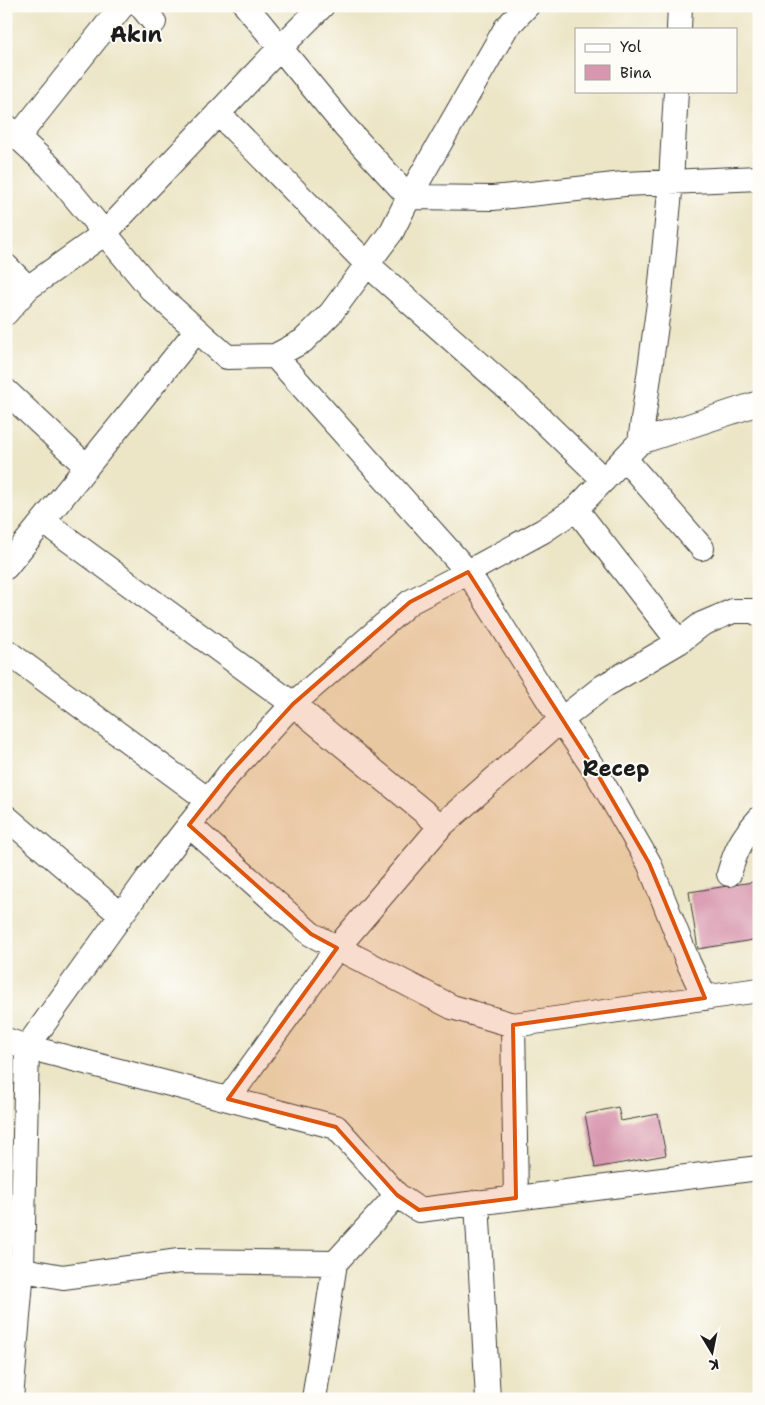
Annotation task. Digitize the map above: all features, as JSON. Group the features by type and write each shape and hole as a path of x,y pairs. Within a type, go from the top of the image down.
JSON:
{"street":[{"path":"122,6 12,131 50,167 151,289 227,357 274,356 303,341 331,313 392,231 409,197 506,28 526,6"},
{"path":"246,6 346,128 409,197 493,198 624,184 759,178"},
{"path":"6,313 28,288 104,233 322,6"},
{"path":"679,28 680,6"},
{"path":"676,92 672,182 659,304 633,450 702,548"},
{"path":"218,113 368,264 534,412 604,480"},
{"path":"6,266 28,288"},
{"path":"6,567 197,330"},
{"path":"274,356 468,572 598,775 649,863 688,962 705,998"},
{"path":"6,391 86,467"},
{"path":"11,1399 16,1044 121,915 229,774 293,704 410,602 542,531 576,509 633,450 759,403"},
{"path":"576,509 678,642"},
{"path":"43,521 293,704 441,826"},
{"path":"228,1100 337,948 441,826 561,720 604,686 678,642 702,624 733,611 753,611 759,614"},
{"path":"6,651 208,800"},
{"path":"6,817 121,915"},
{"path":"729,874 736,850 747,832 759,819"},
{"path":"189,825 311,934 452,1007 513,1026 759,990"},
{"path":"513,1026 516,1198"},
{"path":"16,1044 336,1128 396,1195 419,1210 759,1168"},
{"path":"314,1399 336,1263 396,1195"},
{"path":"477,1202 488,1399"},
{"path":"14,1268 64,1277 179,1261 336,1263"}],"highlighted area":[{"path":"468,572 598,775 649,863 705,998 513,1025 516,1198 419,1210 397,1195 336,1127 228,1099 337,948 311,934 189,825 229,774 293,704 410,602"}],"building":[{"path":"759,881 759,939 698,949 689,892"},
{"path":"618,1107 621,1121 658,1114 666,1155 595,1168 585,1114"}],"district":[{"name":"Akın","path":"136,34"},
{"name":"Recep","path":"616,768"}]}
